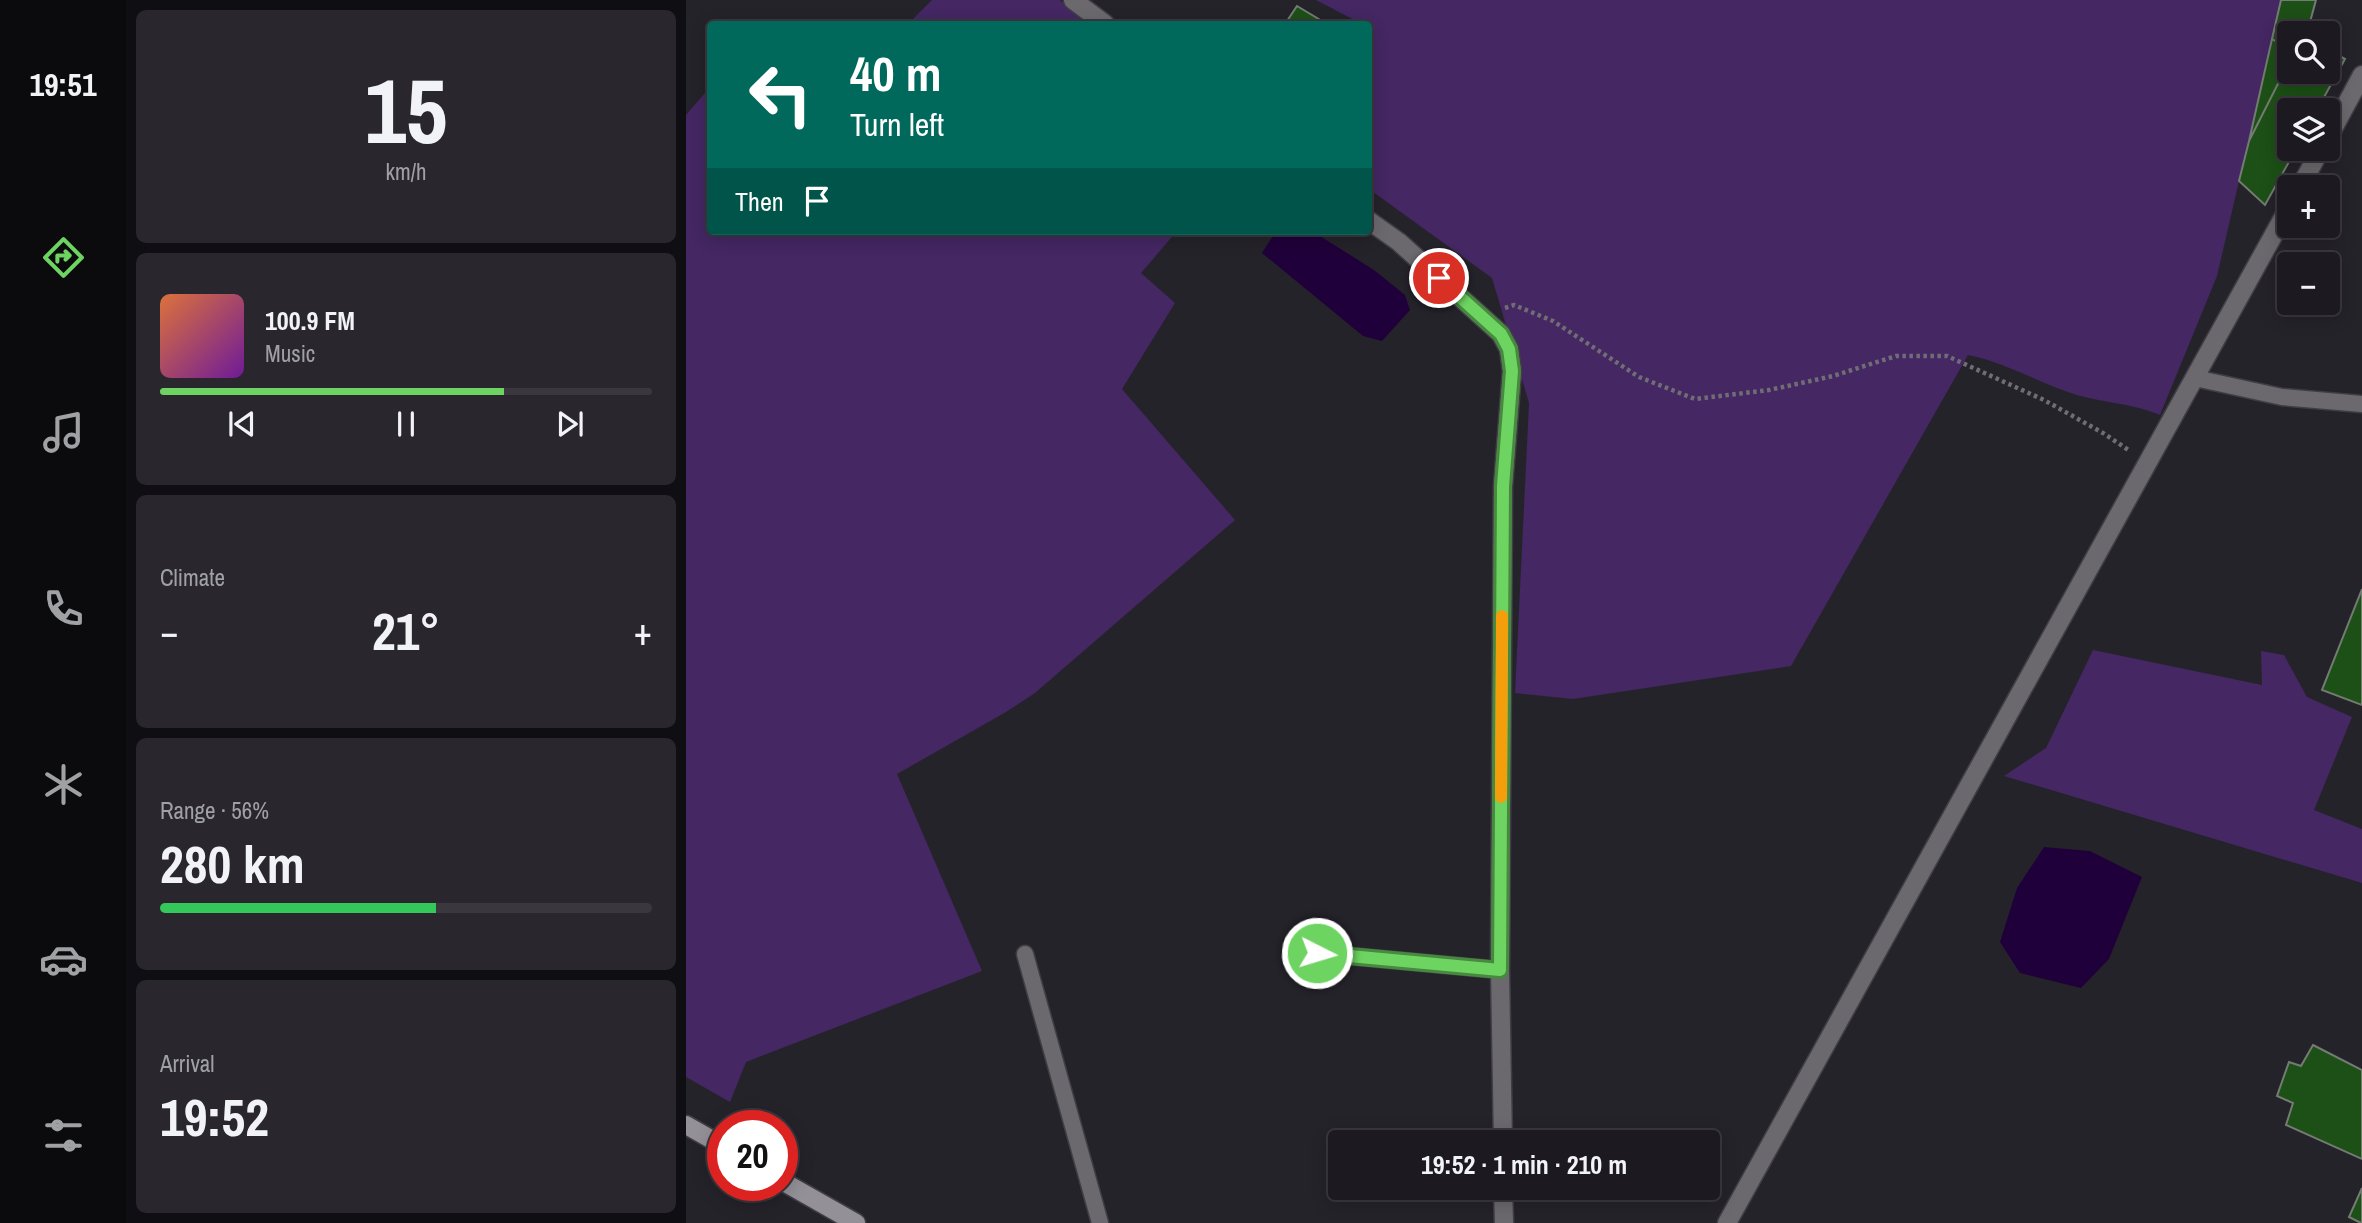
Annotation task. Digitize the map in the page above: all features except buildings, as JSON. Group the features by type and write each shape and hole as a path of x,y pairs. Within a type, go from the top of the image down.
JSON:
{"main road":[{"path":"686,1125 707,1137"},
{"path":"798,1190 850,1221"}],"street":[{"path":"1073,0 1101,21"},
{"path":"2340,116 2362,75"},
{"path":"1372,223 1399,242 1501,334 1509,349 1512,371 1503,486 1500,970 1503,1130"},
{"path":"1727,1223 2277,229"},
{"path":"1503,1200 1504,1223"}],"lane":[{"path":"2195,378 2282,397 2362,404"},
{"path":"1317,953 1500,970"},
{"path":"1025,954 1100,1223"}],"path":[{"path":"1479,314 1514,305 1553,321 1639,377 1695,399 1769,390 1833,376 1896,356 1947,356 2044,400 2103,433 2148,464"}],"shaded area":[{"path":"932,0 1060,0 1083,21 911,21"},
{"path":"1316,0 2281,0 2217,276 2160,415 2137,407 2077,395 2005,366 1968,355 1791,666 1573,699 1515,693 1529,403 1492,278 1372,191 1372,21 1356,21"},
{"path":"707,90 707,235 1174,235 1141,273 1175,303 1122,389 1235,520 1035,693 897,774 982,971 746,1062 730,1102 686,1077 686,115"},
{"path":"1273,235 1318,235 1374,270 1405,295 1410,310 1382,341 1363,336 1262,253"},
{"path":"2093,650 2262,685 2261,651 2284,655 2307,697 2352,717 2314,810 2362,829 2362,883 2004,776 2046,748"},
{"path":"2044,847 2090,851 2142,877 2109,959 2081,988 2020,973 2000,942 2017,888"}],"slow traffic":[{"path":"1501,797 1502,616"}],"route":[{"path":"1317,953 1500,970 1503,486 1512,371 1509,349 1501,334 1439,278"}]}
